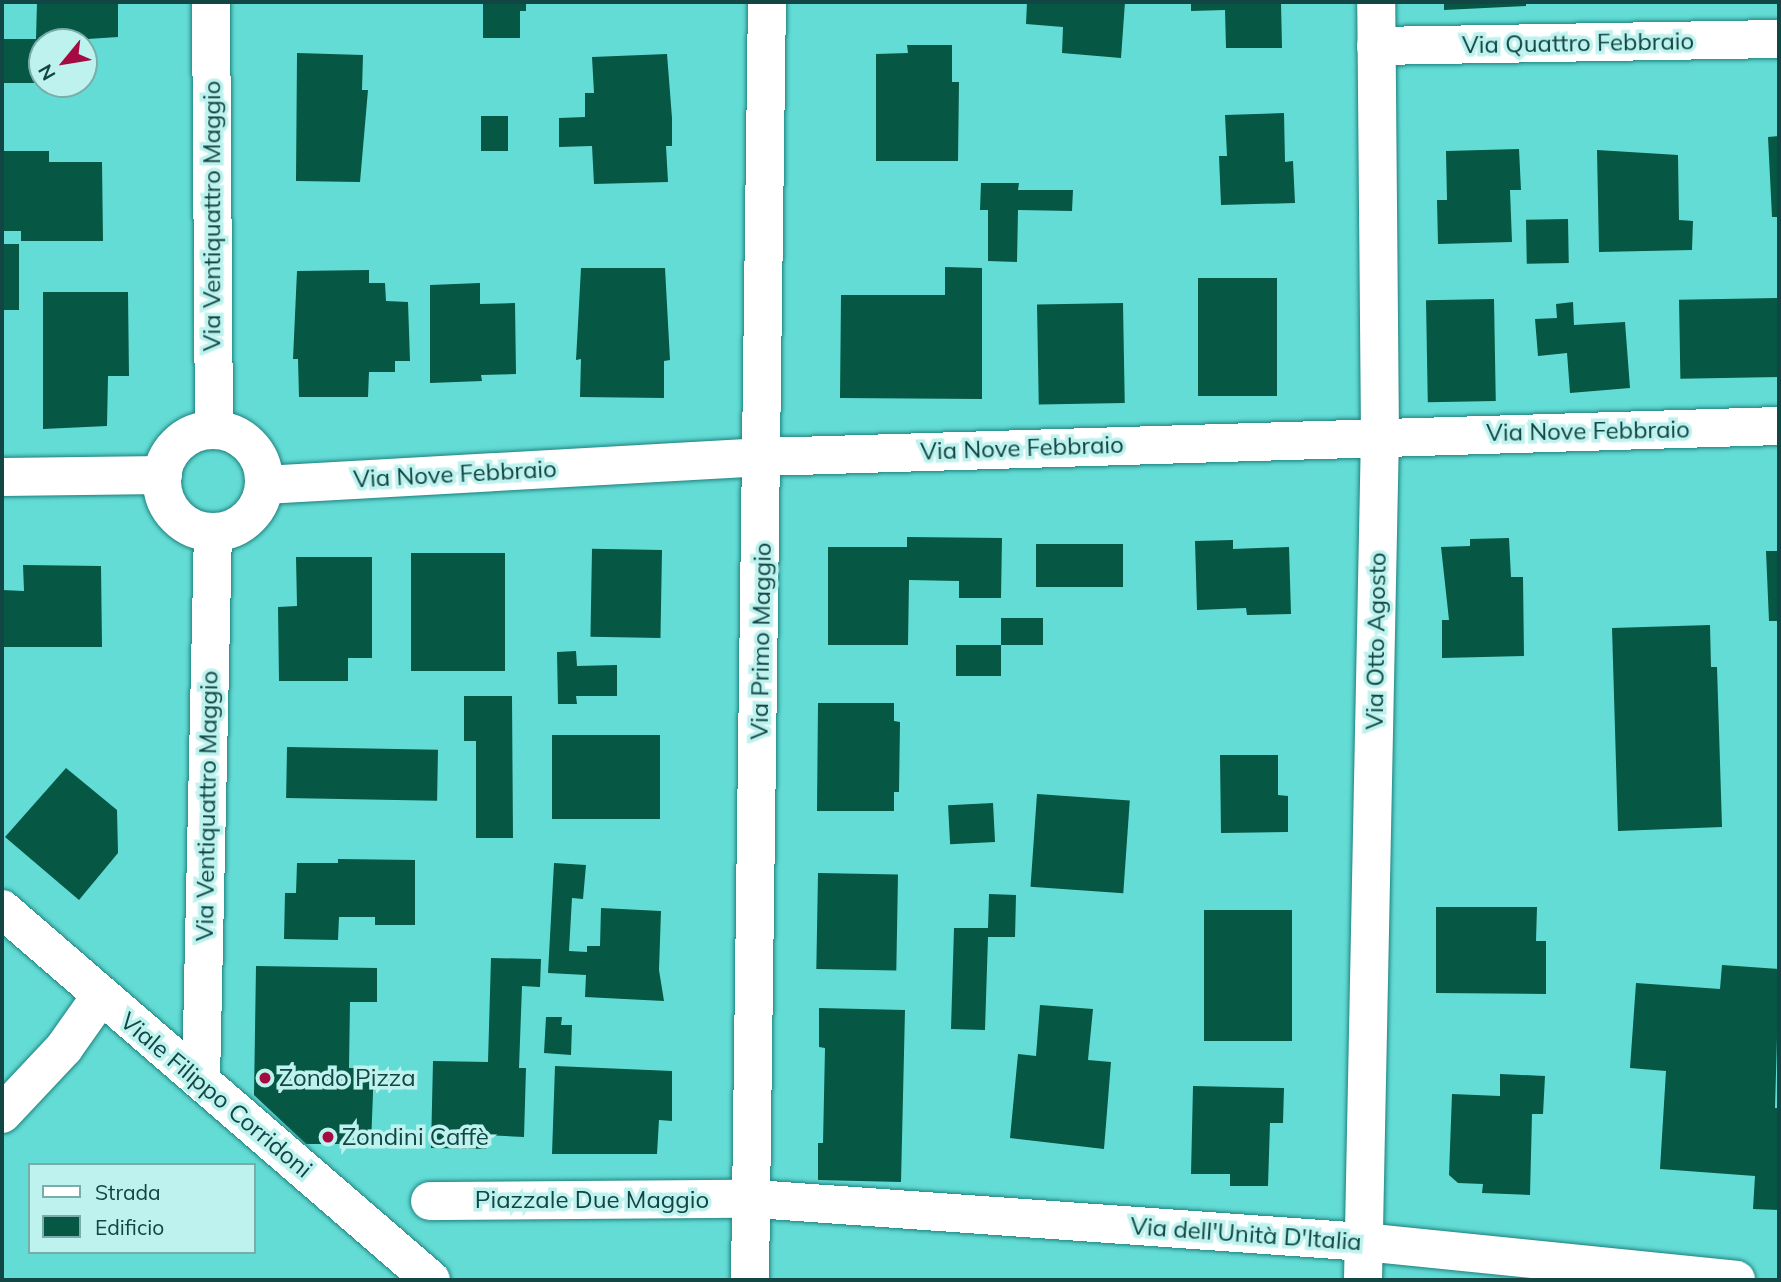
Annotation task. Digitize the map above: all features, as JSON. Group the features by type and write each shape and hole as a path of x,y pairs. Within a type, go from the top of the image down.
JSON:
{"street":[{"name":"Via Ventiquattro Maggio","path":"211,2 214,430"},
{"name":"Via Primo Maggio","path":"750,1280 755,1199 767,2"},
{"name":"Via Otto Agosto","path":"1363,1280 1380,435 1376,2"},
{"name":"Via Quattro Febbraio","path":"1376,46 1779,39"},
{"name":"Via Nove Febbraio","path":"264,485 764,457 1380,435 1779,426"},
{"path":"214,430 245,441 263,469 264,485 253,513 235,526 213,532 181,520 164,492 163,475 166,460 185,438 214,430"},
{"path":"2,477 163,475"},
{"name":"Via Ventiquattro Maggio","path":"201,1080 213,532"},
{"name":"Viale Filippo Corridoni","path":"2,909 100,997 201,1080 431,1280"},
{"path":"2,1114 64,1048 100,997"},
{"name":"Via dell'Unità D'Italia","path":"755,1199 1364,1242 1736,1280"},
{"name":"Piazzale Due Maggio","path":"430,1201 755,1199"}],"building":[{"path":"37,2 118,2 118,37 98,38 98,28 36,28"},
{"path":"483,2 526,2 526,11 520,11 520,38 483,38"},
{"path":"1027,2 1125,2 1121,58 1062,53 1063,27 1026,24"},
{"path":"1191,2 1281,2 1282,48 1226,48 1225,10 1191,11"},
{"path":"1444,2 1526,2 1526,6 1444,10"},
{"path":"2,39 28,39 28,83 2,83"},
{"path":"907,45 952,45 952,82 959,82 958,161 876,161 876,54 908,53"},
{"path":"297,53 363,55 362,90 368,90 360,182 296,181"},
{"path":"667,54 672,118 672,146 666,146 668,182 594,184 592,146 559,147 559,118 585,117 585,93 594,93 592,57"},
{"path":"1284,113 1285,162 1293,161 1295,203 1221,205 1219,156 1227,156 1225,115"},
{"path":"481,116 508,116 508,151 481,151"},
{"path":"1779,136 1779,217 1772,217 1768,137"},
{"path":"1519,149 1521,190 1510,190 1512,242 1438,244 1437,200 1447,200 1446,151"},
{"path":"1597,150 1678,155 1679,220 1693,221 1692,250 1599,252"},
{"path":"2,151 49,151 49,162 102,162 103,241 21,241 21,231 2,231"},
{"path":"981,183 1019,183 1018,190 1073,190 1072,211 1018,210 1017,262 988,261 988,210 980,210"},
{"path":"1568,219 1569,263 1527,264 1526,220"},
{"path":"2,244 19,244 19,310 2,310"},
{"path":"945,267 982,268 982,399 840,398 841,295 945,295"},
{"path":"581,268 665,268 670,360 664,361 664,398 580,397 581,359 576,360"},
{"path":"369,270 369,283 385,283 386,301 408,302 410,361 395,361 395,372 369,372 368,397 299,397 298,359 293,359 297,271"},
{"path":"1198,278 1277,278 1277,396 1198,396"},
{"path":"480,283 480,304 515,303 516,374 481,375 482,381 430,383 430,285"},
{"path":"43,292 128,292 129,376 108,376 107,426 43,429"},
{"path":"1778,298 1779,377 1680,379 1679,300"},
{"path":"1494,299 1496,401 1428,402 1426,300"},
{"path":"1573,302 1574,325 1625,322 1630,388 1570,393 1567,353 1538,356 1535,319 1557,318 1556,304"},
{"path":"1123,303 1125,403 1039,404 1037,305"},
{"path":"907,537 1002,538 1001,598 959,598 959,581 909,580 908,645 828,645 828,547 907,547"},
{"path":"1509,538 1511,577 1523,577 1524,656 1442,658 1442,620 1449,620 1441,547 1470,546 1470,539"},
{"path":"1233,540 1233,549 1289,547 1291,614 1247,615 1246,608 1197,610 1195,541"},
{"path":"1036,544 1123,544 1123,587 1036,587"},
{"path":"592,549 662,550 660,638 590,637"},
{"path":"1766,551 1779,551 1779,621 1769,621"},
{"path":"411,553 505,553 505,671 411,671"},
{"path":"296,557 372,557 372,658 348,658 348,681 279,681 278,607 297,606"},
{"path":"23,565 101,566 102,647 2,647 2,590 24,591"},
{"path":"1001,618 1043,618 1043,645 1001,645"},
{"path":"1710,625 1711,667 1717,667 1722,827 1618,831 1612,628"},
{"path":"956,645 1001,645 1001,676 956,676"},
{"path":"576,651 577,666 617,665 617,696 576,696 577,704 558,704 557,652"},
{"path":"464,696 512,696 513,838 476,838 476,741 464,741"},
{"path":"818,703 894,703 894,721 900,722 899,792 894,792 894,811 817,811"},
{"path":"552,735 660,735 660,819 552,819"},
{"path":"287,747 438,750 437,801 286,798"},
{"path":"1220,755 1278,755 1278,795 1288,796 1288,832 1221,833"},
{"path":"66,768 117,810 118,853 79,900 5,837"},
{"path":"1037,794 1130,800 1123,893 1031,887"},
{"path":"993,803 995,842 950,844 948,805"},
{"path":"338,859 415,860 415,925 375,925 375,917 339,917 338,940 284,939 285,893 296,893 297,863 338,863"},
{"path":"554,863 586,865 583,899 572,898 569,951 587,952 587,946 600,946 601,908 661,911 659,970 664,1001 585,997 586,975 548,973"},
{"path":"818,873 898,874 896,970 816,969"},
{"path":"989,894 1016,895 1015,937 988,937 985,1030 951,1029 954,928 988,928"},
{"path":"1436,907 1537,907 1536,941 1546,941 1546,994 1436,993"},
{"path":"1204,910 1292,910 1292,1041 1204,1041"},
{"path":"491,958 541,959 540,987 522,986 519,1068 526,1068 524,1137 486,1135 486,1149 431,1148 433,1061 488,1062"},
{"path":"1722,965 1779,969 1775,1108 1779,1108 1779,1210 1753,1209 1755,1176 1660,1169 1666,1071 1630,1068 1636,983 1720,989"},
{"path":"256,966 377,968 377,1002 350,1002 349,1068 374,1068 371,1144 306,1144 254,1095"},
{"path":"1040,1005 1093,1009 1088,1060 1111,1062 1104,1149 1010,1138 1018,1054 1036,1056"},
{"path":"819,1008 905,1010 901,1182 818,1180 818,1143 823,1143 825,1048 819,1047"},
{"path":"546,1017 562,1017 561,1025 572,1025 571,1055 544,1053"},
{"path":"555,1066 672,1071 672,1121 659,1120 657,1154 552,1154"},
{"path":"1500,1074 1545,1076 1543,1114 1532,1114 1530,1195 1482,1193 1483,1184 1458,1183 1449,1175 1452,1094 1500,1096"},
{"path":"1193,1086 1284,1088 1283,1123 1270,1123 1268,1186 1230,1186 1230,1174 1191,1174"}],"place":[{"name":"Zondo Pizza","path":"265,1078"},
{"name":"Zondini Caffè","path":"328,1137"}]}
